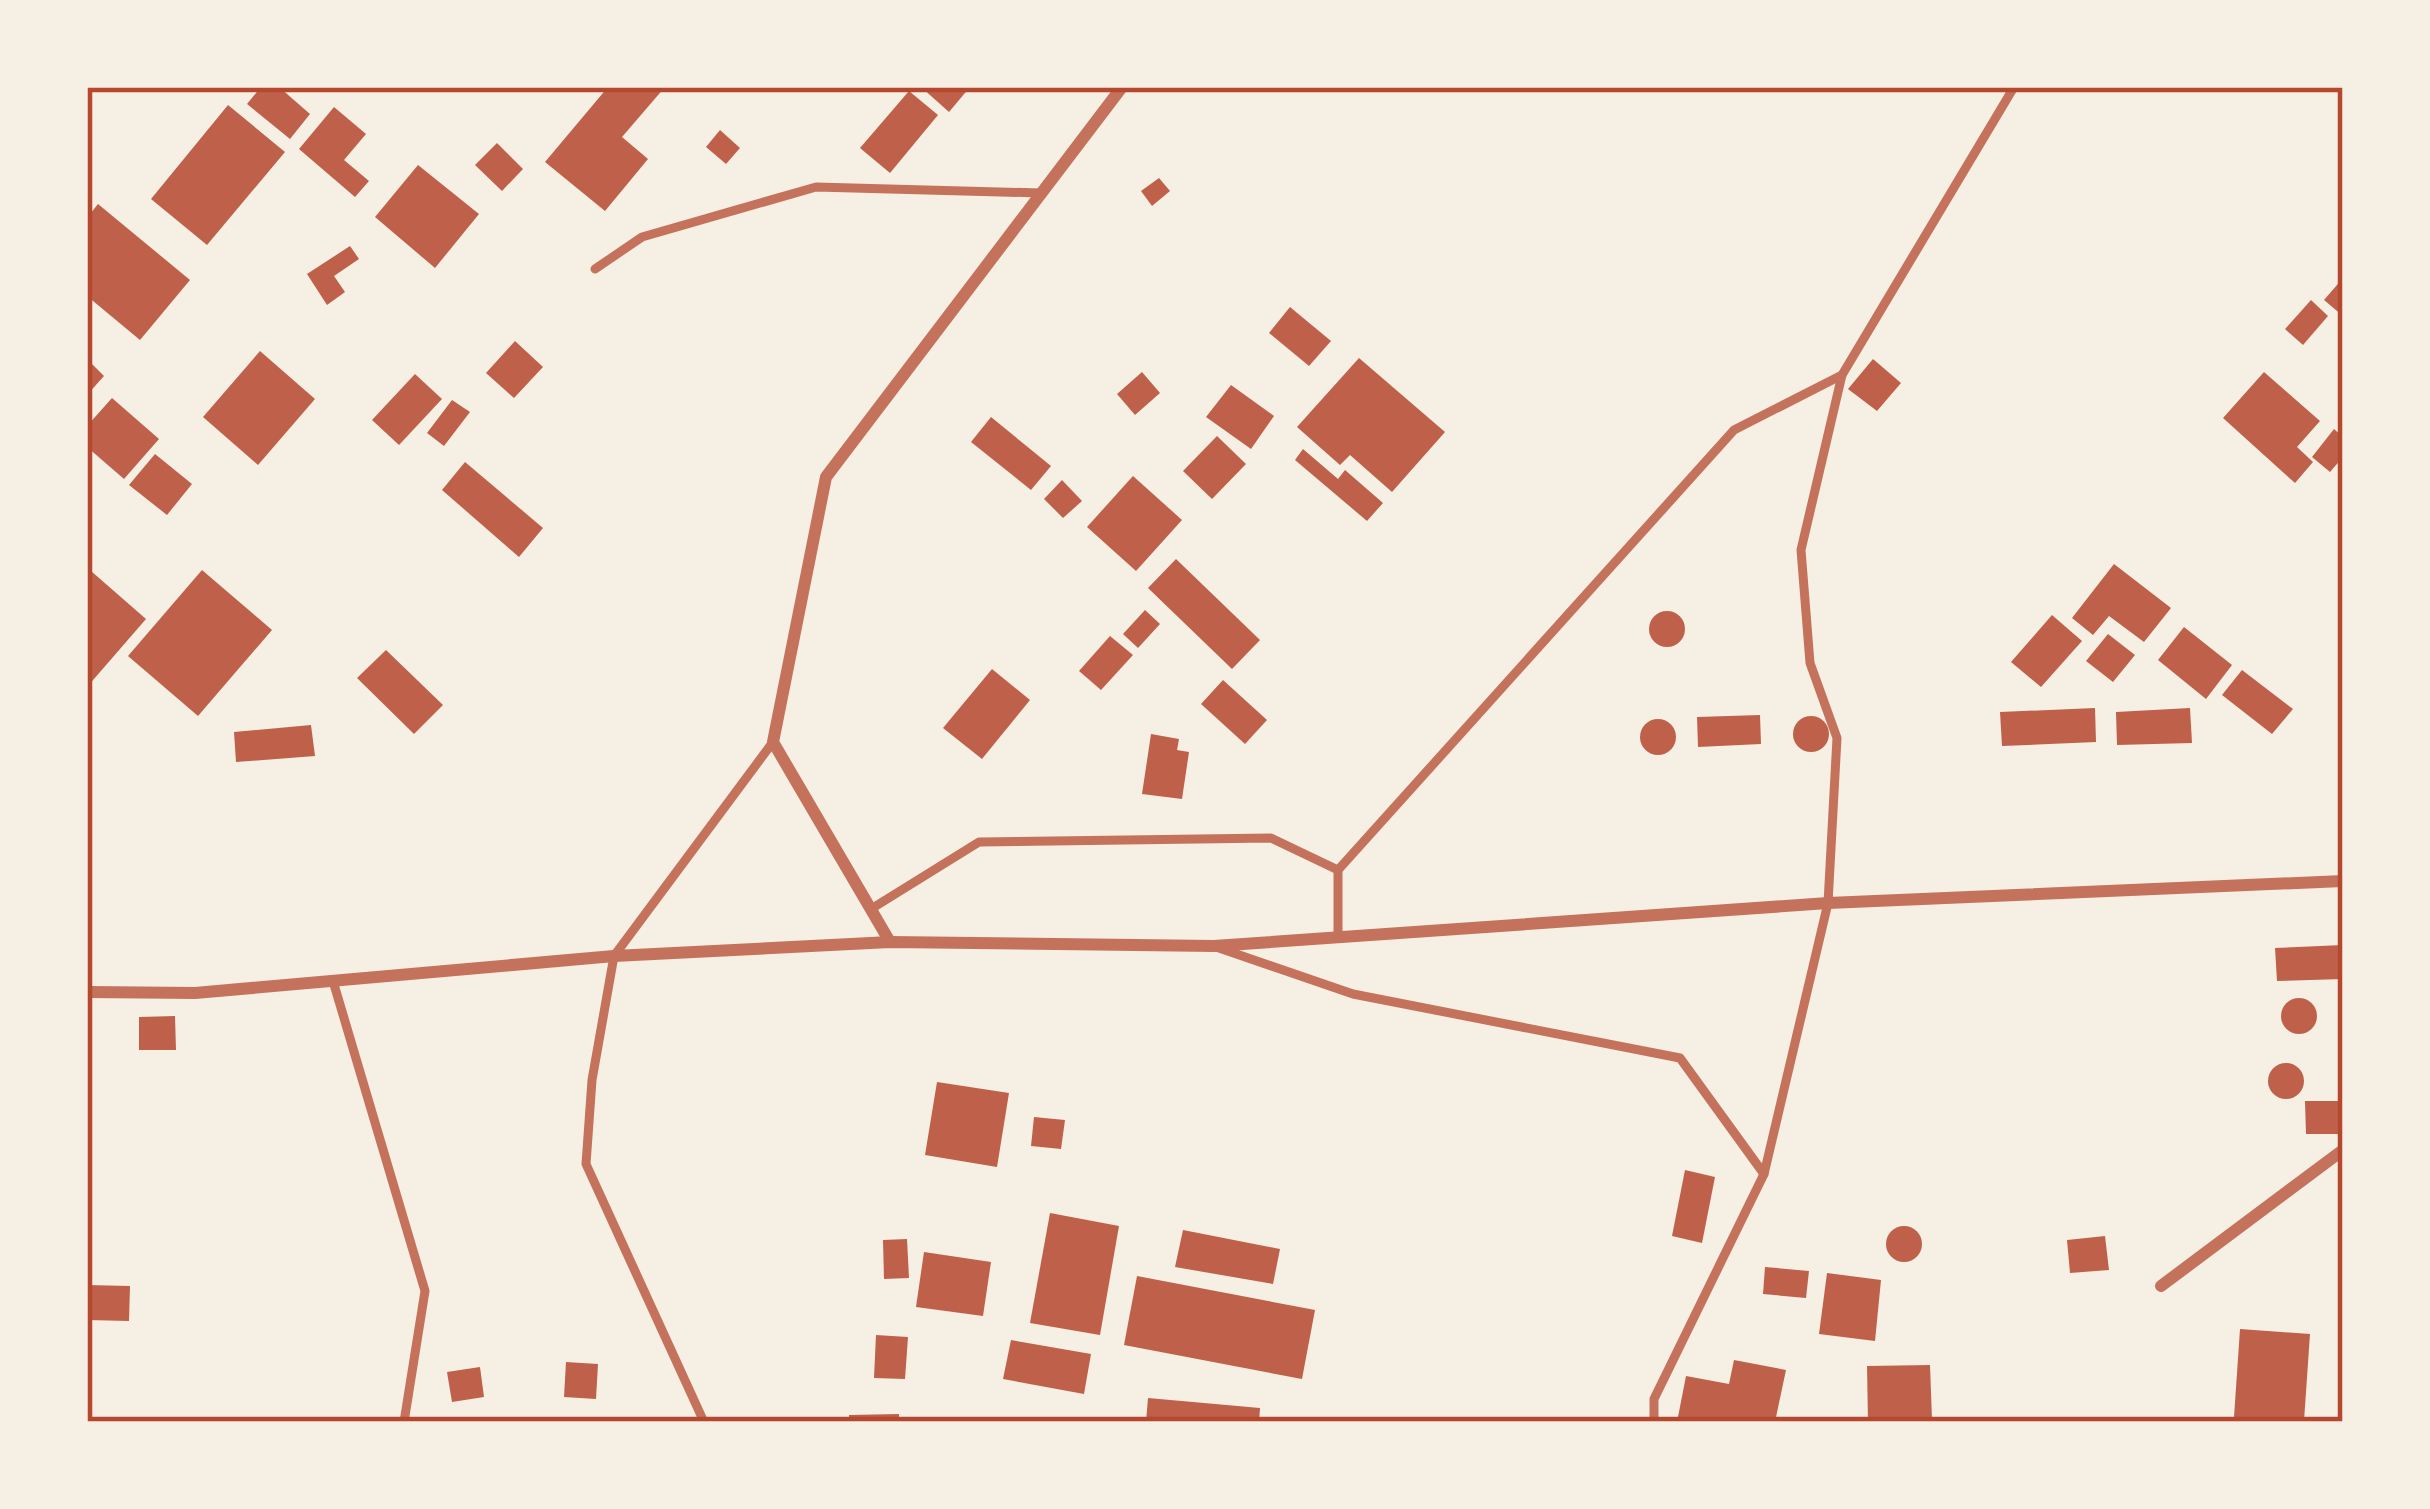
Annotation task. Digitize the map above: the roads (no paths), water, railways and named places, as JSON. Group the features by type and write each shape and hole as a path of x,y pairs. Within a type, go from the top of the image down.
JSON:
{"street":[{"path":"890,942 773,742 826,477 1122,87"},
{"path":"87,992 195,993 614,956 890,942 1214,946 1828,903 2343,881"},
{"path":"2161,1286 2343,1150"}],"lane":[{"path":"1654,1422 1654,1399 1764,1174 1828,903 1837,738 1810,663 1802,550 1842,374 2014,87"},
{"path":"596,269 642,237 816,187 1041,193"},
{"path":"1338,938 1338,870 1734,430 1842,374"},
{"path":"704,1422 586,1164 592,1080 614,956 773,742"},
{"path":"871,909 979,842 1271,838 1338,870"},
{"path":"1214,946 1353,994 1680,1058 1764,1174"},
{"path":"334,981 425,1291 404,1422"}]}
